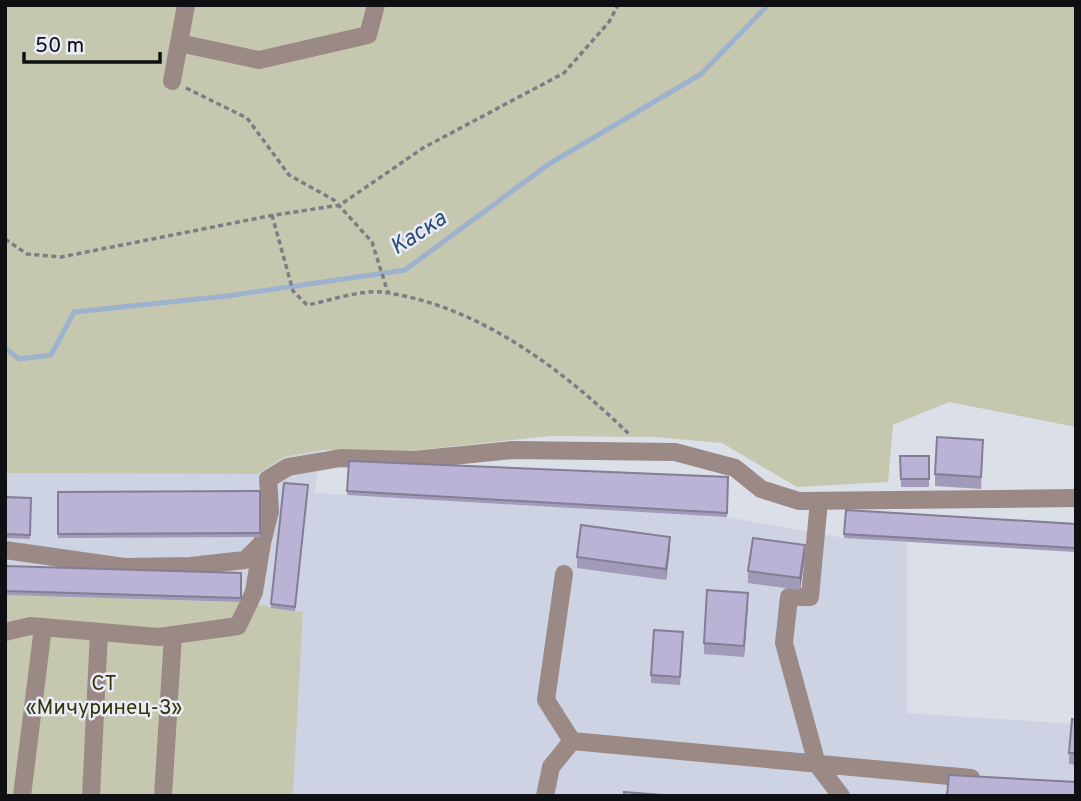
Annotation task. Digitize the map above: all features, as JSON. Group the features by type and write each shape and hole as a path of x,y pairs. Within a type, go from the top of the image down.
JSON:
{"street":[{"path":"172,80 186,5"},
{"path":"179,43 259,60 368,34 376,5"},
{"path":"5,632 30,626 159,637 238,626 254,592 270,511 268,479 288,467 341,458 413,460 512,450 675,453 735,468 761,489 799,500 1076,498"},
{"path":"819,500 810,597 789,597 784,643 817,764 841,796"},
{"path":"5,550 124,567 190,566 245,560 262,543"},
{"path":"564,574 546,700 572,741"},
{"path":"22,796 43,627"},
{"path":"91,796 99,632"},
{"path":"163,796 173,635"},
{"path":"572,741 994,780"},
{"path":"545,796 551,767 572,741"}],"path":[{"path":"5,239 27,254 61,257 272,215 338,205 423,148 564,73 609,22 618,5"},
{"path":"172,80 247,118 289,175 338,205 372,242 388,294"},
{"path":"272,215 293,291 307,305 378,292 447,308 506,338 590,396 648,452"}],"shaded area":[{"path":"322,450 314,493 727,517 844,538 907,542 907,713 1076,724 1076,796 293,796 303,612 241,602 5,595 5,473 257,474 284,457"}],"green space":[{"path":"5,5 1076,5 1076,427 949,402 893,425 888,482 797,487 722,443 655,437 550,436 390,453 322,450 284,457 257,474 5,473"},
{"name":"СТ «Мичуринец-3»","path":"5,595 241,602 303,612 293,796 5,796"}],"building":[{"path":"937,437 983,440 981,477 935,474"},
{"path":"900,456 929,456 929,479 901,479"},
{"path":"349,461 728,477 727,513 347,491"},
{"path":"284,483 308,485 295,607 271,604"},
{"path":"260,491 260,533 58,534 58,492"},
{"path":"5,497 31,498 30,535 5,534"},
{"path":"846,510 1076,524 1076,548 844,534"},
{"path":"581,525 670,537 666,569 577,557"},
{"path":"753,538 805,545 800,578 748,571"},
{"path":"5,566 241,573 241,598 5,591"},
{"path":"707,590 748,593 744,646 704,643"},
{"path":"654,630 683,632 680,677 651,675"},
{"path":"1072,719 1076,720 1076,753 1069,753"},
{"path":"949,775 1076,782 1076,796 947,796"},
{"path":"624,792 675,796 624,796"}],"waterway":[{"name":"Каска","path":"5,348 19,359 51,355 74,312 227,296 405,270 549,164 701,74 768,5"}]}
